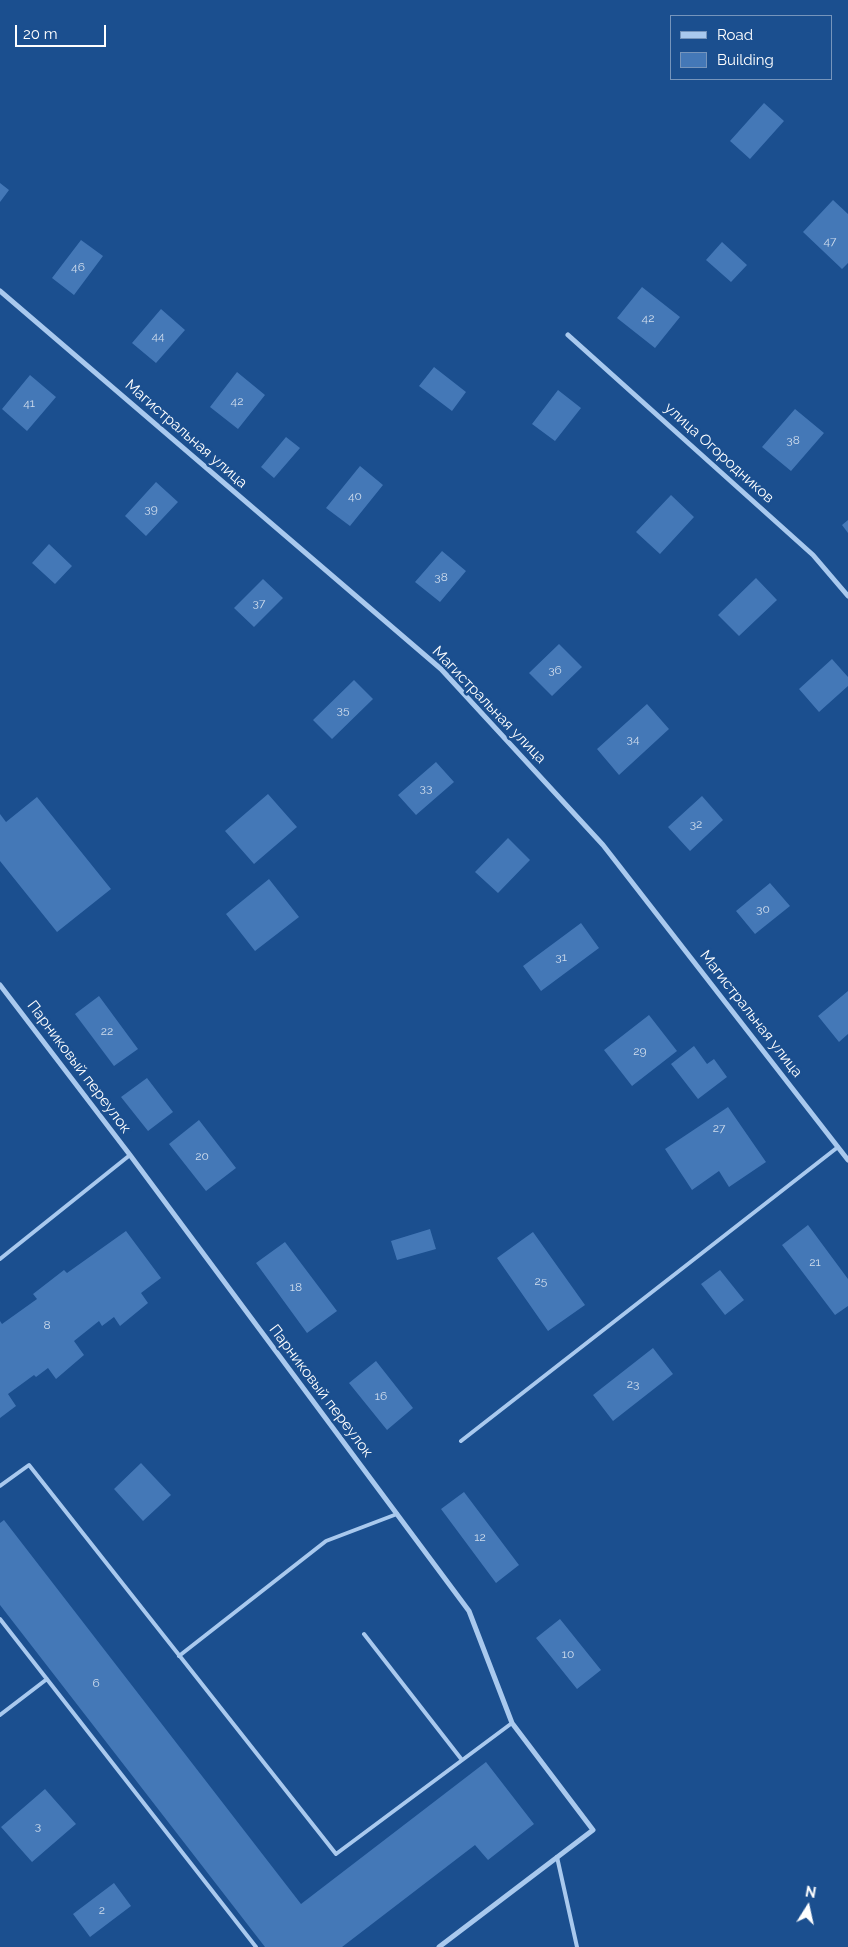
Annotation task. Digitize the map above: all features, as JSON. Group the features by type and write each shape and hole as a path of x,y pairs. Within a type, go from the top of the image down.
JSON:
{"street":[{"name":"Магистральная улица","path":"0,292 441,669 603,845 848,1160"},
{"name":"улица Огородников","path":"568,335 813,555 848,596"},
{"name":"Парниковый переулок","path":"0,984 130,1155 469,1611 512,1723 593,1830 557,1858"},
{"path":"439,1947 557,1858"}],"lane":[{"path":"461,1441 838,1147"},
{"path":"0,1259 130,1155"},
{"path":"0,1486 29,1465 336,1854 512,1723"},
{"path":"179,1656 326,1541 397,1514"},
{"path":"0,1619 256,1947"},
{"path":"364,1634 462,1760"},
{"path":"0,1715 47,1679"},
{"path":"557,1858 577,1947"}],"building":[{"path":"764,103 784,121 750,159 730,141"},
{"path":"0,183 9,190 0,202"},
{"path":"833,200 848,214 848,263 842,269 803,232"},
{"path":"81,240 103,256 74,295 52,278"},
{"path":"722,242 747,265 731,282 706,260"},
{"path":"642,287 680,317 655,348 617,318"},
{"path":"161,309 185,330 156,363 132,343"},
{"path":"434,367 466,392 452,411 419,386"},
{"path":"237,372 265,395 238,429 210,407"},
{"path":"30,375 56,397 27,431 2,409"},
{"path":"558,390 581,408 555,441 532,424"},
{"path":"795,409 824,433 791,471 762,447"},
{"path":"286,437 300,448 274,478 261,467"},
{"path":"360,466 383,485 350,526 326,508"},
{"path":"156,482 178,502 146,536 125,516"},
{"path":"671,495 694,517 660,554 636,532"},
{"path":"848,520 848,533 842,525"},
{"path":"49,544 72,566 55,584 32,563"},
{"path":"442,551 466,571 440,602 415,582"},
{"path":"756,578 777,600 739,636 718,615"},
{"path":"263,579 283,598 254,627 234,608"},
{"path":"559,644 582,667 552,696 529,673"},
{"path":"832,659 848,677 848,686 819,712 799,689"},
{"path":"354,680 373,699 332,739 313,720"},
{"path":"647,704 669,729 619,775 597,749"},
{"path":"436,762 454,782 416,815 398,795"},
{"path":"268,794 297,827 254,864 225,831"},
{"path":"702,796 723,820 690,851 668,827"},
{"path":"37,797 111,889 57,932 0,861 0,814 6,822"},
{"path":"508,838 530,860 498,893 475,872"},
{"path":"269,879 299,917 255,951 226,914"},
{"path":"770,883 790,906 755,934 736,911"},
{"path":"581,923 599,948 541,991 523,966"},
{"path":"848,991 848,1034 839,1042 818,1016"},
{"path":"99,996 138,1049 114,1066 75,1014"},
{"path":"649,1015 677,1051 632,1086 604,1050"},
{"path":"694,1046 707,1064 714,1059 727,1077 698,1099 671,1064"},
{"path":"147,1078 173,1112 148,1131 121,1097"},
{"path":"728,1107 766,1162 729,1187 719,1171 692,1190 665,1149"},
{"path":"199,1120 236,1168 206,1191 169,1144"},
{"path":"808,1225 848,1279 848,1306 835,1315 782,1245"},
{"path":"430,1229 436,1249 397,1260 391,1241"},
{"path":"126,1231 161,1278 141,1293 148,1303 120,1326 114,1317 102,1326 99,1321 74,1341 84,1355 56,1379 48,1368 36,1377 34,1375 8,1394 16,1406 0,1418 0,1321 2,1324 37,1299 33,1294 64,1270 67,1273"},
{"path":"533,1232 585,1305 548,1331 497,1258"},
{"path":"285,1242 337,1311 307,1333 256,1263"},
{"path":"720,1270 744,1300 725,1315 701,1284"},
{"path":"653,1348 673,1374 613,1421 593,1395"},
{"path":"376,1361 413,1408 387,1430 349,1383"},
{"path":"141,1463 171,1495 143,1521 114,1489"},
{"path":"464,1492 519,1565 496,1583 441,1509"},
{"path":"4,1520 301,1904 486,1762 534,1824 488,1860 475,1845 342,1947 265,1947 0,1605 0,1523"},
{"path":"560,1619 601,1670 577,1689 536,1638"},
{"path":"45,1789 76,1824 32,1862 1,1827"},
{"path":"114,1883 131,1906 90,1937 73,1914"}]}
